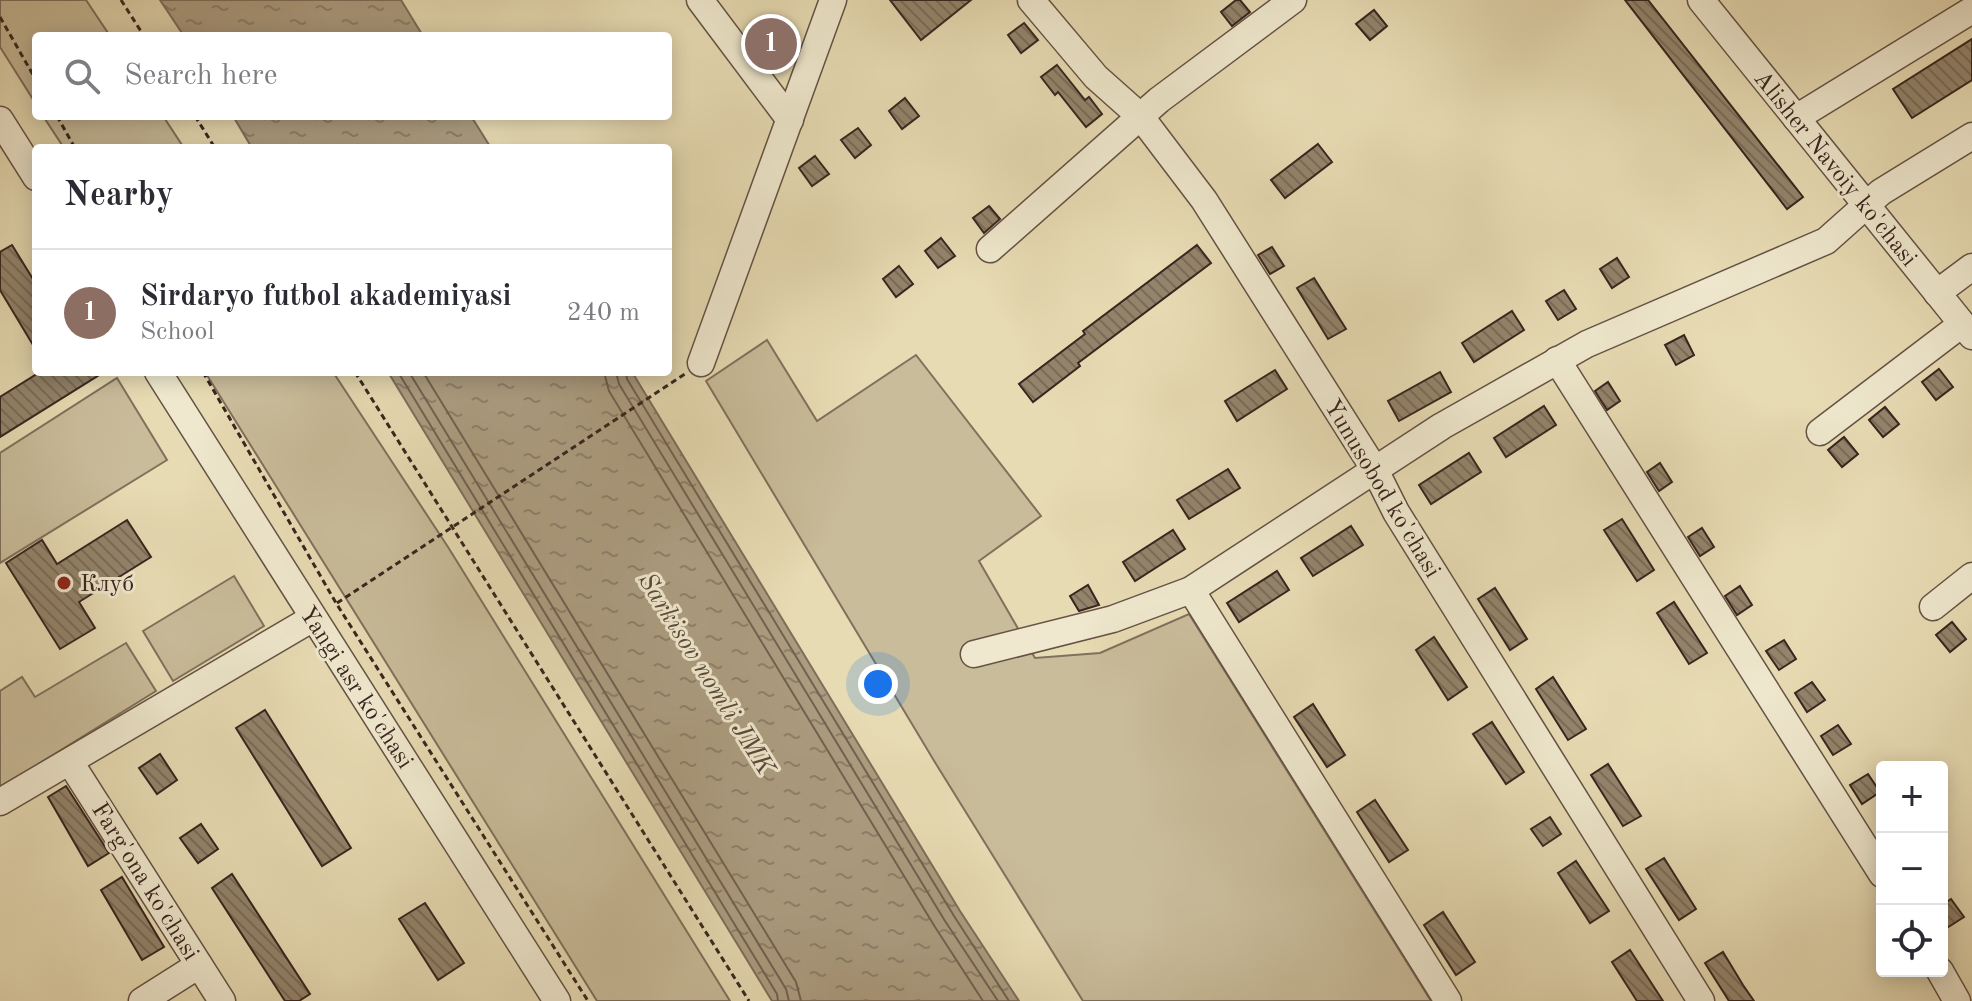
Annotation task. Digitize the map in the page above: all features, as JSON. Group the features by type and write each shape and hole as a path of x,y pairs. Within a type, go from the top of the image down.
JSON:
{"street":[{"path":"700,0 790,120"},
{"path":"701,363 833,0"},
{"name":"Yunusobod ko'chasi","path":"1031,0 1096,77 1141,117 1204,200 1375,470 1396,512 1701,1001"},
{"name":"Alisher Navoiy ko'chasi","path":"1701,0 1967,330"},
{"path":"990,249 1159,100 1282,3"},
{"path":"1796,118 1972,10"},
{"path":"0,120 32,171"},
{"path":"974,654 1113,619 1191,590 1442,426 1557,360 1587,344 1826,241 1881,192 1972,136"},
{"path":"1937,293 1972,267"},
{"path":"1820,432 1967,330"},
{"path":"1557,360 1876,865"},
{"name":"Yangi asr ko'chasi","path":"161,376 557,1001"},
{"path":"1933,607 1972,576"},
{"path":"1191,590 1448,1001"},
{"path":"0,802 313,618"},
{"name":"Farg'ona ko'chasi","path":"70,762 222,1001"},
{"path":"142,1001 199,965"},
{"path":"1943,977 1957,1001"}],"path":[{"path":"121,0 141,32"},
{"path":"0,17 32,73"},
{"path":"59,120 73,144"},
{"path":"198,120 212,144"},
{"path":"336,603 701,363"},
{"path":"205,376 336,603 588,1001"},
{"path":"358,376 454,525 749,1001"}],"shaded area":[{"path":"0,0 86,0 107,32 32,32 32,98 0,47"},
{"path":"46,120 166,120 181,144 61,144"},
{"path":"767,340 817,421 916,355 1041,516 979,561 1035,658 1100,653 1189,614 1431,1001 1083,1001 936,764 706,381"},
{"path":"207,376 336,376 448,547 730,1001 597,1001"},
{"path":"117,378 167,460 0,563 0,453"},
{"path":"234,576 264,626 173,681 143,631"},
{"path":"126,643 156,691 0,788 0,691 22,677 35,697"}],"water":[{"path":"160,0 401,0 421,32 181,32"},
{"path":"235,120 474,120 488,144 250,144"},
{"name":"Sarkisov nomli JMK","path":"390,376 634,376 960,911 1019,1001 772,1001"}],"building":[{"path":"890,0 971,0 921,40"},
{"path":"1240,0 1250,12 1232,26 1221,12"},
{"path":"1625,0 1648,0 1803,197 1787,209"},
{"path":"1374,10 1387,26 1370,40 1356,24"},
{"path":"1024,23 1038,40 1021,53 1008,35"},
{"path":"1972,39 1972,80 1912,118 1893,89"},
{"path":"1057,65 1085,100 1089,97 1102,114 1086,127 1058,92 1055,95 1041,77"},
{"path":"905,98 919,116 902,129 889,111"},
{"path":"858,128 871,145 855,158 841,140"},
{"path":"1318,144 1332,162 1285,198 1271,180"},
{"path":"815,156 829,174 812,186 799,168"},
{"path":"989,206 1000,219 984,233 973,218"},
{"path":"941,238 955,256 938,268 925,251"},
{"path":"12,245 32,278 32,343 0,290 0,252"},
{"path":"1197,245 1211,263 1078,363 1080,366 1033,402 1019,384"},
{"path":"1272,247 1284,266 1270,274 1258,255"},
{"path":"1617,258 1629,277 1612,288 1600,269"},
{"path":"899,266 913,284 896,297 883,279"},
{"path":"1314,278 1346,329 1328,339 1297,288"},
{"path":"1564,290 1576,309 1558,320 1546,301"},
{"path":"1512,311 1524,330 1474,362 1462,343"},
{"path":"1684,335 1694,355 1676,365 1665,345"},
{"path":"1939,369 1953,387 1936,400 1922,382"},
{"path":"1275,370 1287,389 1237,421 1225,401"},
{"path":"1440,372 1451,392 1399,421 1388,401"},
{"path":"34,376 98,376 0,437 0,397"},
{"path":"1608,382 1620,401 1607,410 1595,391"},
{"path":"1544,406 1556,425 1506,457 1494,438"},
{"path":"1885,407 1899,424 1883,437 1869,420"},
{"path":"1844,437 1858,454 1842,467 1828,450"},
{"path":"1469,453 1481,472 1431,504 1419,485"},
{"path":"1660,463 1672,482 1659,491 1647,472"},
{"path":"1228,469 1240,488 1189,519 1177,500"},
{"path":"1622,519 1654,570 1637,581 1604,530"},
{"name":"Клуб","path":"127,520 151,557 79,602 95,628 60,649 6,563 42,540 57,564"},
{"path":"1351,526 1363,545 1313,576 1301,558"},
{"path":"1702,528 1714,547 1700,556 1688,537"},
{"path":"1173,530 1185,549 1135,581 1123,562"},
{"path":"1277,571 1289,590 1239,622 1227,603"},
{"path":"1088,585 1099,605 1079,611 1070,596"},
{"path":"1740,586 1752,605 1737,615 1725,596"},
{"path":"1495,588 1527,639 1510,650 1478,599"},
{"path":"1674,602 1707,653 1689,664 1657,613"},
{"path":"1952,622 1966,639 1950,652 1936,635"},
{"path":"1434,637 1467,687 1448,700 1416,650"},
{"path":"1784,640 1796,659 1779,670 1766,651"},
{"path":"1553,677 1586,729 1568,740 1536,689"},
{"path":"1812,682 1825,700 1807,712 1795,693"},
{"path":"1313,704 1345,755 1327,767 1294,717"},
{"path":"265,710 351,848 322,866 236,728"},
{"path":"1492,722 1524,772 1506,784 1473,734"},
{"path":"1838,725 1851,744 1833,755 1821,736"},
{"path":"160,754 177,780 157,794 139,768"},
{"path":"1608,764 1641,816 1623,826 1591,775"},
{"path":"1868,774 1876,786 1876,795 1862,804 1850,785"},
{"path":"66,786 109,853 88,866 48,797"},
{"path":"1375,800 1408,850 1389,862 1357,812"},
{"path":"1550,817 1561,834 1543,846 1531,829"},
{"path":"201,824 218,849 198,863 180,838"},
{"path":"1664,858 1696,909 1679,920 1646,869"},
{"path":"1576,861 1609,911 1590,923 1558,873"},
{"path":"232,874 310,994 299,1001 285,1001 212,888"},
{"path":"122,877 164,947 142,960 101,890"},
{"path":"1951,899 1964,917 1948,927 1948,905"},
{"path":"425,903 464,963 438,980 399,919"},
{"path":"1443,912 1475,962 1456,975 1424,925"},
{"path":"1630,950 1663,1001 1637,1001 1612,962"},
{"path":"1723,952 1754,1001 1729,1001 1705,963"}],"place":[{"name":"Sirdaryo futbol akademiyasi","path":"771,44"},
{"name":"Клуб","path":"64,583"}]}
